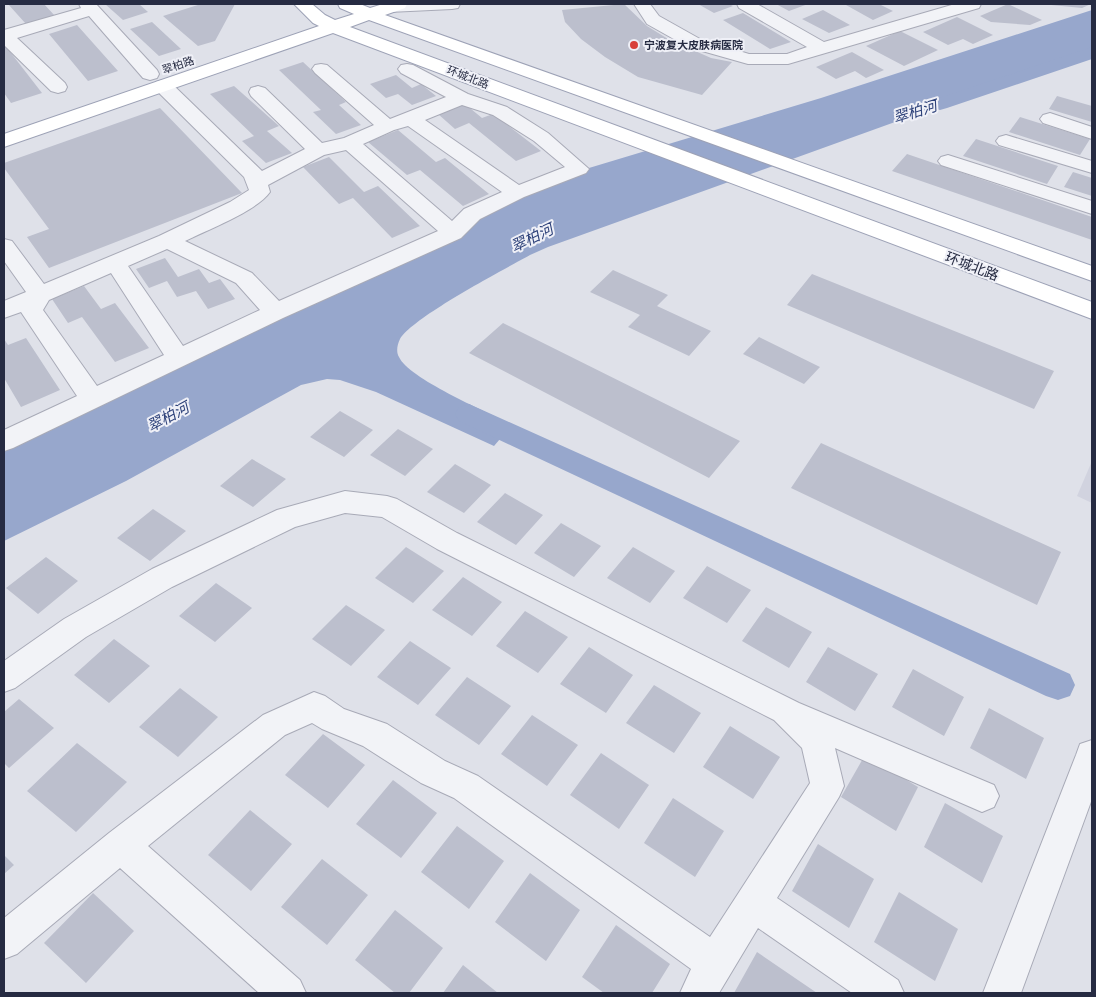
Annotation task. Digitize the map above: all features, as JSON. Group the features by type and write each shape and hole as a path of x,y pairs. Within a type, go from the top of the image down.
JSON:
{"main road":[{"name":"环城北路","path":"302,4 327,23 1092,311"},
{"name":"翠柏路","path":"12,120 156,80 327,23 357,7 394,5"},
{"name":"环城北路","path":"357,7 1092,274"},
{"name":"翠柏路","path":"4,141 156,80"}],"lane":[{"path":"394,5 452,4"},
{"path":"642,4 653,20 694,43 748,59 788,59 973,4"},
{"path":"745,4 822,48"},
{"path":"4,310 167,241 238,207 260,192 254,175 156,80 90,7 5,36 58,88"},
{"path":"900,7 922,18"},
{"path":"321,69 387,126"},
{"path":"4,441 276,312 453,234 472,214 517,193 579,169 541,137 500,111 461,98 407,69"},
{"path":"258,92 318,150"},
{"path":"257,182 318,150 350,143 387,126 411,119 461,98"},
{"path":"411,119 517,193"},
{"path":"1050,119 1092,132"},
{"path":"1006,141 1092,167"},
{"path":"350,143 453,234"},
{"path":"948,161 1092,208"},
{"path":"167,241 244,278 276,312"},
{"path":"4,246 40,295"},
{"path":"115,263 179,358"},
{"path":"40,295 31,310 92,399"},
{"path":"4,678 74,628 162,578 287,518 345,502 387,507 447,541 785,710 982,796"},
{"path":"4,941 121,845 274,725 314,706 333,719 375,735 433,772 466,787 715,963"},
{"path":"699,993 715,963 827,786 817,740 785,710"},
{"path":"1002,993 1092,755"},
{"path":"121,845 287,993"},
{"path":"753,903 884,993"}],"shaded area":[{"path":"1092,461 1092,503 1077,496"}],"water":[{"path":"1092,10 1092,55 992,87 548,247 480,282 422,319 400,339 397,348 399,357 406,366 433,385 512,425 494,446 376,392 340,380 327,379 301,385 126,481 4,541 4,441 52,415 579,171 821,98"}],"building":[{"path":"8,4 44,4 55,16 26,24"},
{"path":"105,4 139,4 148,12 123,20"},
{"path":"201,4 235,4 215,41 198,46 163,16"},
{"name":"宁波复大皮肤病医院","path":"624,4 647,26 668,39 711,58 732,62 702,95 638,77 605,57 581,39 565,22 562,10"},
{"path":"698,4 729,4 733,6 714,13"},
{"path":"776,4 808,4 789,11"},
{"path":"879,4 893,11 873,20 846,5"},
{"path":"1008,4 1042,20 1030,25 991,22 980,16"},
{"path":"1041,4 1091,4 1082,8"},
{"path":"823,10 850,25 829,33 802,19"},
{"path":"743,13 791,42 770,49 723,20"},
{"path":"957,17 993,35 973,44 963,39 948,45 923,32"},
{"path":"152,22 181,49 159,56 130,29"},
{"path":"77,25 118,71 88,81 49,34"},
{"path":"900,31 938,50 904,66 866,46"},
{"path":"4,44 42,93 11,103 4,93"},
{"path":"852,52 884,70 866,78 855,71 836,79 816,67"},
{"path":"303,62 346,102 339,105 361,125 336,134 313,112 321,110 279,70"},
{"path":"396,75 412,88 421,84 436,96 412,105 398,94 386,98 370,84"},
{"path":"234,86 279,126 267,131 292,153 266,163 242,141 254,136 210,94"},
{"path":"1057,96 1092,106 1092,122 1049,109"},
{"path":"465,104 482,118 493,114 541,151 516,161 469,123 455,129 438,114"},
{"path":"160,108 242,193 49,268 27,237 49,229 4,168 4,163"},
{"path":"1020,117 1090,139 1080,155 1009,132"},
{"path":"398,130 436,162 445,158 489,194 463,206 420,170 407,175 368,142"},
{"path":"976,139 1058,166 1047,184 963,156"},
{"path":"907,154 1092,217 1092,240 892,171"},
{"path":"329,157 364,192 378,186 420,226 392,238 353,198 339,204 303,167"},
{"path":"1073,172 1092,178 1092,196 1064,187"},
{"path":"165,258 178,277 199,269 209,283 220,279 235,299 208,309 196,291 177,297 167,281 149,288 136,269"},
{"path":"613,270 668,295 657,306 711,331 689,356 628,327 640,315 590,292"},
{"path":"812,274 1054,371 1034,409 787,305"},
{"path":"84,286 101,309 115,303 149,348 115,362 82,317 68,323 52,299"},
{"path":"503,323 740,441 709,478 469,353"},
{"path":"759,337 820,367 804,384 743,354"},
{"path":"26,338 60,390 21,407 4,378 4,339 8,345"},
{"path":"340,411 373,430 344,457 310,437"},
{"path":"398,429 433,449 405,476 370,455"},
{"path":"821,443 1061,552 1037,605 791,488"},
{"path":"252,459 286,479 253,507 220,486"},
{"path":"455,464 491,485 464,513 427,492"},
{"path":"505,493 543,515 516,545 477,522"},
{"path":"153,509 186,531 150,561 117,538"},
{"path":"561,523 601,546 574,577 534,553"},
{"path":"406,547 444,571 413,603 375,578"},
{"path":"633,547 675,571 650,603 607,578"},
{"path":"46,557 78,581 38,614 6,588"},
{"path":"707,566 751,590 727,623 683,598"},
{"path":"463,577 502,602 472,636 432,610"},
{"path":"216,583 252,608 215,642 179,616"},
{"path":"346,605 385,630 351,666 312,639"},
{"path":"766,607 812,632 789,668 742,641"},
{"path":"525,611 568,637 538,673 496,646"},
{"path":"114,639 150,666 109,703 74,675"},
{"path":"410,641 451,668 418,705 377,677"},
{"path":"589,647 633,675 606,713 560,684"},
{"path":"828,647 878,674 855,711 806,682"},
{"path":"913,669 964,697 944,736 892,707"},
{"path":"467,677 511,706 479,745 435,715"},
{"path":"654,685 701,713 674,753 626,723"},
{"path":"180,688 218,717 178,757 139,727"},
{"path":"19,699 54,728 9,768 4,763 4,712"},
{"path":"989,708 1044,738 1026,779 970,748"},
{"path":"532,715 578,745 547,786 501,754"},
{"path":"730,726 780,757 753,799 703,767"},
{"path":"323,734 365,765 328,808 285,775"},
{"path":"77,743 127,782 76,832 27,791"},
{"path":"601,753 649,785 619,829 570,795"},
{"path":"865,755 918,787 896,831 841,797"},
{"path":"393,780 437,813 401,858 356,824"},
{"path":"673,798 724,831 695,877 644,843"},
{"path":"945,803 1003,836 982,883 924,847"},
{"path":"250,810 292,844 251,891 208,855"},
{"path":"457,826 504,861 469,909 421,872"},
{"path":"818,844 874,879 849,928 792,891"},
{"path":"4,855 14,865 4,874"},
{"path":"322,859 368,895 327,945 281,907"},
{"path":"530,873 580,910 546,961 495,922"},
{"path":"899,892 958,929 935,981 874,942"},
{"path":"93,893 134,931 86,983 44,943"},
{"path":"395,910 443,948 409,993 395,993 355,960"},
{"path":"616,925 670,964 652,993 604,993 582,977"},
{"path":"757,952 817,993 734,993"},
{"path":"463,965 498,993 443,993"}],"waterway":[{"name":"翠柏河","path":"940,104 1092,53"},
{"path":"469,414 1058,685"}],"place":[{"name":"宁波复大皮肤病医院","path":"634,45"}]}
